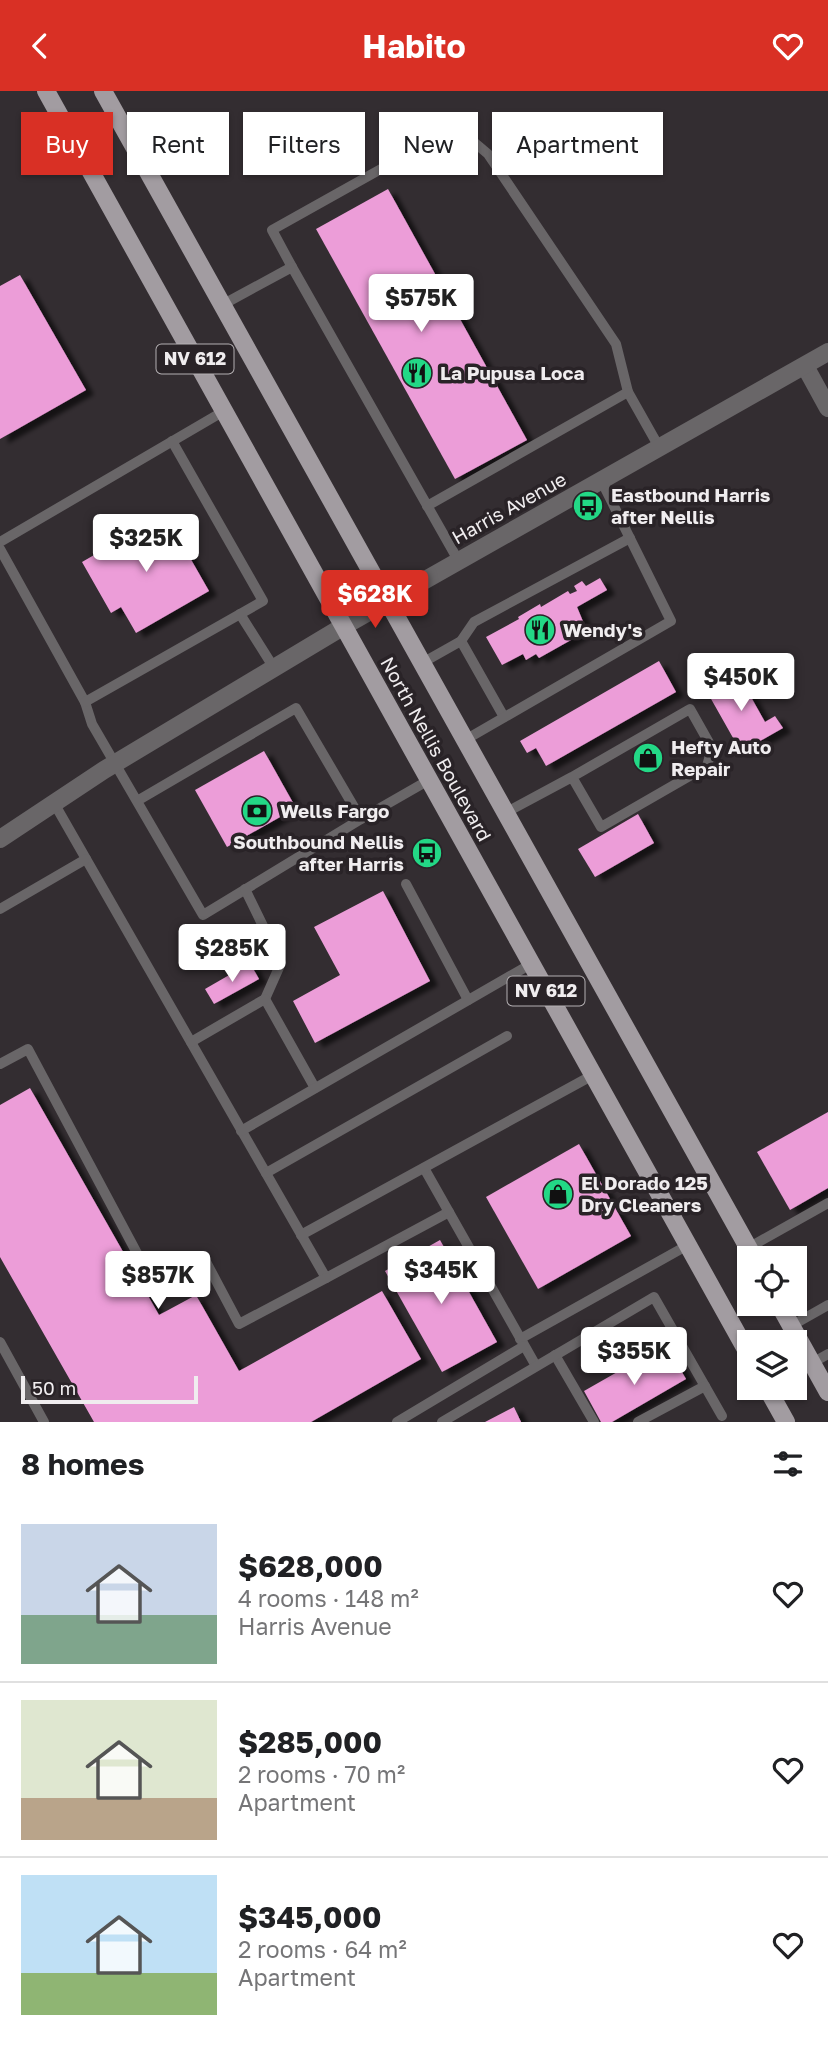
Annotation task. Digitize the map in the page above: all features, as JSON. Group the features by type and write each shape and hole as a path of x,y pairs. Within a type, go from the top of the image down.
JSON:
{"main road":[{"name":"North Nellis Boulevard","path":"46,91 737,1333"},
{"name":"North Nellis Boulevard","path":"103,91 747,1246"},
{"path":"786,1316 820,1359 828,1392"},
{"path":"774,1400 786,1422"}],"street":[{"name":"Harris Avenue","path":"0,839 115,764 344,626 828,352"},
{"path":"805,366 828,408"}],"lane":[{"path":"458,560 272,230 456,127 488,154 615,344 628,392 659,447"},
{"path":"222,305 292,267"},
{"path":"427,506 628,392"},
{"path":"0,542 224,411"},
{"path":"85,702 263,601 172,441"},
{"path":"465,740 671,621 601,480"},
{"path":"422,663 461,641 474,622 630,538"},
{"path":"0,549 85,702 92,723 203,915 429,780"},
{"path":"240,614 274,668"},
{"path":"461,641 504,717"},
{"path":"137,801 296,708 361,819"},
{"path":"505,813 690,709 712,748 707,766 601,827 572,777"},
{"path":"54,803 326,1278"},
{"path":"0,909 86,859"},
{"path":"406,884 468,1000"},
{"path":"191,1042 265,999 281,963 246,889"},
{"path":"242,1131 531,964"},
{"path":"265,999 316,1088"},
{"path":"266,1173 507,1036"},
{"path":"0,1064 28,1049 154,1285 204,1258 239,1324 449,1212"},
{"path":"301,1235 593,1075"},
{"path":"424,1168 536,1367"},
{"path":"762,1246 828,1203"},
{"path":"397,1422 522,1343 688,1245"},
{"path":"442,1422 654,1297 722,1416"},
{"path":"792,1326 828,1305"},
{"path":"0,1342 44,1422"},
{"path":"555,1355 594,1422"},
{"path":"638,1422 705,1386"}],"building":[{"path":"388,189 527,440 455,479 316,229"},
{"path":"20,275 86,390 0,439 0,286"},
{"path":"165,514 209,591 136,633 121,607 111,613 82,562"},
{"path":"600,578 607,590 577,607 587,631 539,658 536,654 526,660 523,654 502,665 486,637 540,604 541,607 568,591 570,594 577,591 574,586 582,581 586,586"},
{"path":"659,661 676,692 546,766 536,748 527,753 520,741"},
{"path":"737,672 765,722 775,716 783,728 741,752 706,690"},
{"path":"264,751 296,808 227,847 195,790"},
{"path":"638,814 654,843 595,877 578,849"},
{"path":"383,891 430,981 315,1043 293,1001 340,975 314,927"},
{"path":"250,963 259,979 214,1004 205,989"},
{"path":"30,1088 159,1315 196,1295 239,1371 382,1291 421,1359 311,1422 94,1422 0,1257 0,1105"},
{"path":"828,1112 828,1188 790,1210 757,1152"},
{"path":"579,1144 631,1236 538,1289 486,1197"},
{"path":"440,1240 497,1342 442,1372 385,1271"},
{"path":"669,1350 686,1379 612,1422 601,1422 584,1391 640,1359 643,1365"},
{"path":"514,1407 521,1422 485,1422"}],"place":[{"name":"La Pupusa Loca","path":"417,373"},
{"name":"Eastbound Harris after Nellis","path":"588,506"},
{"name":"Wendy's","path":"540,630"},
{"name":"Hefty Auto Repair","path":"648,758"},
{"name":"Wells Fargo","path":"257,811"},
{"name":"Southbound Nellis after Harris","path":"427,853"},
{"name":"El Dorado 125 Dry Cleaners","path":"558,1194"}]}
